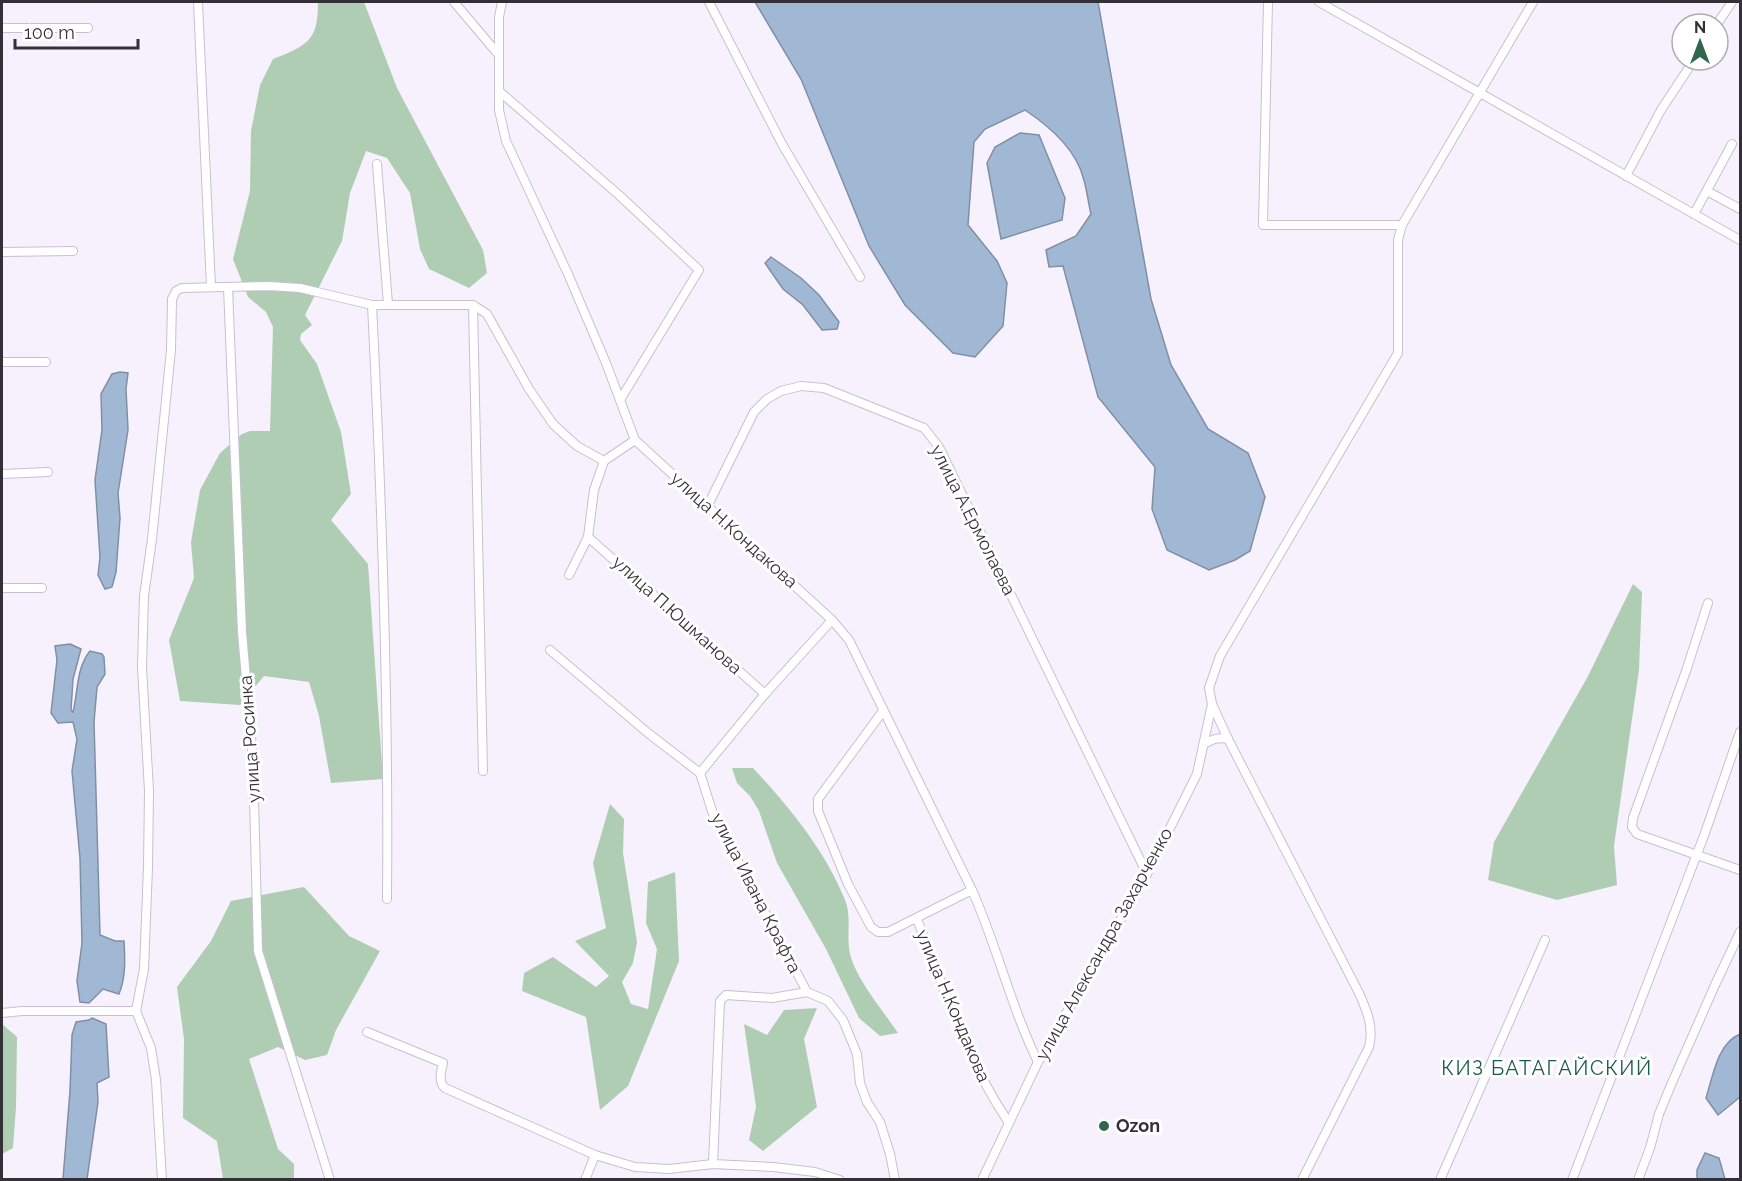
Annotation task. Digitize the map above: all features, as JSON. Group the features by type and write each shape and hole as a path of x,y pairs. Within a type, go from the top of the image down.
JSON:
{"street":[{"path":"198,2 211,287"},
{"path":"454,2 498,54"},
{"path":"502,2 499,17 499,110 506,141 568,274 634,440 604,461 594,490 588,537 568,575"},
{"path":"709,2 782,144 860,278"},
{"path":"1268,2 1263,225 1402,225 1533,2"},
{"path":"1319,2 1740,240"},
{"path":"2,28 88,28"},
{"path":"1626,176 1661,110 1686,72"},
{"path":"499,91 619,195 699,270 620,400"},
{"path":"1694,214 1732,144"},
{"path":"376,164 388,304"},
{"path":"1707,190 1740,208"},
{"name":"улица Александра Захарченко","path":"982,1179 1038,1062 1147,874 1197,774 1212,704 1209,688 1220,656 1398,353 1398,240 1402,225"},
{"path":"2,252 73,251"},
{"path":"162,1179 156,1080 151,1048 136,1011 144,969 148,867 149,791 142,667 144,596 171,351 172,299 176,291 182,288 211,287 300,288 372,305 473,305 487,314 529,389 554,423 577,446 604,461"},
{"name":"улица Росинка","path":"228,287 242,632 253,760 258,951 330,1179"},
{"path":"372,305 384,588 388,782 387,899"},
{"path":"473,305 483,771"},
{"path":"2,362 46,362"},
{"name":"улица А.Ермолаева","path":"708,506 754,412 767,399 781,391 801,386 824,388 924,428 939,447 1147,874"},
{"name":"улица Н.Кондакова","path":"634,440 832,620 849,640 984,916 1022,1030 1038,1062"},
{"path":"2,474 48,472"},
{"name":"улица П.Юшманова","path":"588,537 765,694"},
{"path":"2,588 42,588"},
{"path":"1708,603 1632,826 1637,834 1740,870"},
{"path":"549,650 648,734 700,773 765,694 832,620"},
{"path":"1212,704 1369,1016 1372,1037 1364,1059 1302,1179"},
{"name":"улица Н.Кондакова","path":"883,711 818,799 818,810 848,884 871,927 878,932 888,932 972,890"},
{"path":"1572,1179 1740,732"},
{"path":"1203,745 1219,737 1228,739"},
{"name":"улица Ивана Крафта","path":"700,773 713,814 807,992"},
{"name":"улица Н.Кондакова","path":"917,919 966,1047 992,1098 1010,1123"},
{"path":"1638,1179 1650,1148 1659,1114 1740,932"},
{"path":"1440,1179 1545,940"},
{"name":"улица Ивана Крафта","path":"713,1164 720,1001 726,995 735,994 753,998 772,998 807,992 828,1001 843,1020 857,1054 860,1083 867,1102 880,1122 890,1154 894,1179"},
{"path":"2,1013 136,1011"},
{"path":"367,1032 443,1063 440,1079 445,1089 595,1155 635,1167 669,1169 713,1164 815,1172 840,1179"},
{"path":"585,1179 595,1155"}],"green space":[{"path":"318,2 364,2 397,88 483,250 487,273 469,288 429,269 420,249 410,193 387,158 366,151 350,193 342,241 305,315 312,325 301,334 300,340 317,364 341,432 351,494 331,520 368,564 383,779 331,783 319,716 309,682 264,676 240,705 180,701 169,640 194,578 191,542 200,490 220,453 242,434 250,431 270,431 273,327 266,312 248,297 233,259 250,191 251,131 260,85 273,59 295,50 309,40 316,25"},
{"path":"1633,584 1642,592 1639,670 1614,846 1617,885 1557,900 1488,880 1494,842 1587,678"},
{"path":"732,768 753,768 793,814 817,847 837,882 847,906 849,947 853,964 898,1033 880,1036 859,1018 826,949 777,863 759,811 750,796 737,783"},
{"path":"610,804 624,819 623,853 637,942 633,963 622,982 631,1004 648,1009 657,949 646,923 648,882 675,872 679,961 628,1086 600,1110 586,1017 522,991 524,973 553,957 596,987 609,976 575,941 606,928 593,863"},
{"path":"304,887 349,936 380,951 336,1030 327,1055 305,1060 278,1047 249,1059 278,1149 294,1164 294,1179 223,1179 217,1141 183,1118 184,1039 177,987 211,941 231,901"},
{"path":"817,1008 804,1039 817,1107 763,1151 749,1140 756,1107 744,1024 767,1035 784,1010"},
{"path":"2,1024 17,1037 13,1148 2,1154"}],"water":[{"path":"755,2 1098,2 1151,299 1171,365 1208,429 1248,453 1265,497 1250,551 1235,560 1209,570 1167,550 1152,509 1155,467 1098,397 1063,266 1049,267 1046,250 1076,236 1091,214 1086,186 1079,166 1060,139 1025,110 985,129 974,142 968,225 997,261 1007,283 1003,326 975,357 953,353 905,305 869,246 801,79"},
{"path":"1020,133 1039,135 1065,198 1062,220 1001,239 987,163 995,147"},
{"path":"771,257 801,278 819,295 839,322 837,329 822,330 803,305 783,289 765,263"},
{"path":"128,373 126,389 128,430 118,493 120,518 116,572 112,587 105,589 98,575 100,557 95,480 102,430 101,394 112,374"},
{"path":"70,644 81,649 73,679 71,710 73,712 85,658 90,651 102,654 104,657 105,674 97,687 94,722 100,935 115,941 124,941 124,975 119,994 103,989 89,1003 80,1002 77,981 82,943 80,858 72,771 77,739 73,722 58,723 51,713 57,660 55,646"},
{"path":"92,1018 106,1024 109,1077 97,1083 98,1102 87,1179 63,1179 72,1035 76,1022"},
{"path":"1740,1034 1740,1097 1718,1115 1706,1098 1721,1053 1732,1039"},
{"path":"1705,1153 1719,1158 1725,1179 1697,1179 1697,1170"}],"place":[{"name":"Ozon","path":"1104,1126"}],"district":[{"name":"КИЗ БАТАГАЙСКИЙ","path":"1547,1068"}]}
